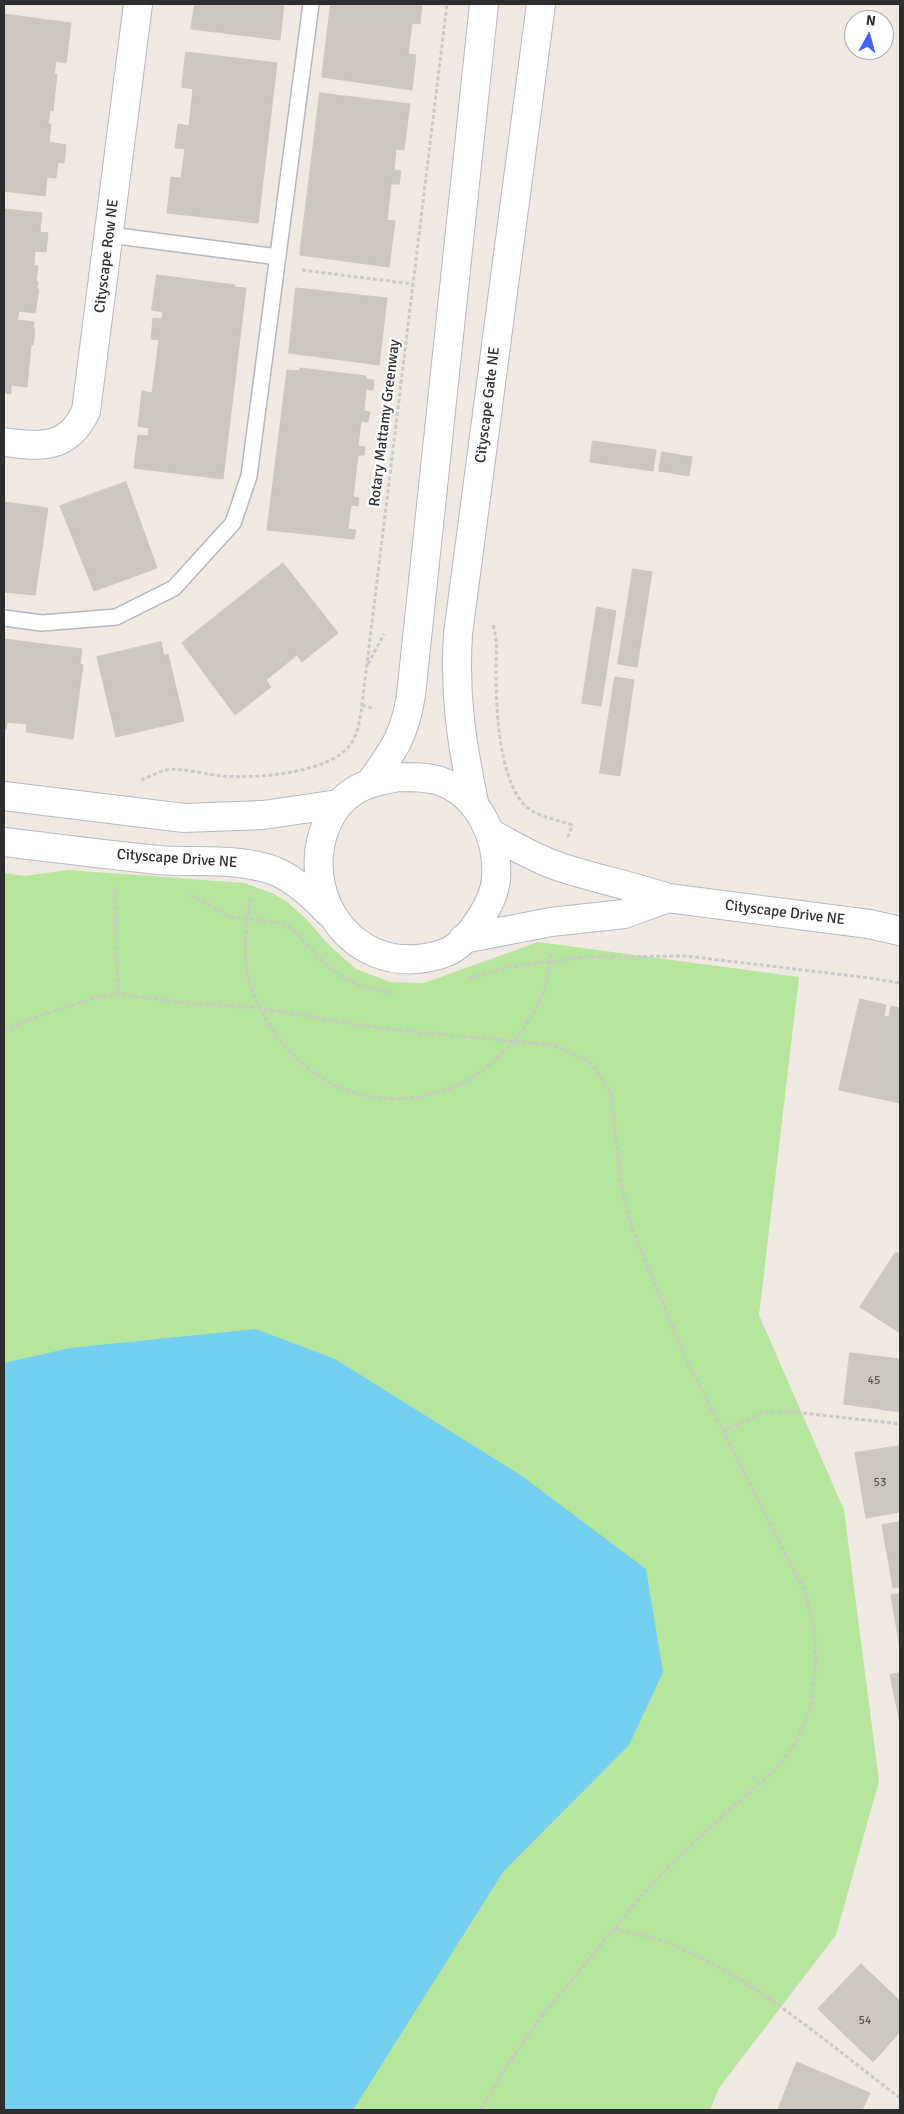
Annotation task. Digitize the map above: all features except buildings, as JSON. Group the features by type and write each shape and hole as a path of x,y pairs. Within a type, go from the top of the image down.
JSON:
{"street":[{"name":"Cityscape Row NE","path":"4,442 33,446 48,444 67,437 79,426 86,411 110,235 138,4"},
{"name":"Cityscape Gate NE","path":"475,807 459,727 456,687 458,634 541,4"},
{"path":"370,783 401,736 407,719 411,695 483,5"},
{"path":"333,917 321,888 318,869 320,846 338,804 351,793 370,783 399,777 417,777 440,781 460,793 475,807 484,819 490,833 495,859 496,880 480,920 463,939"},
{"path":"4,796 184,818 263,815 338,804"},
{"name":"Cityscape Drive NE","path":"490,833 526,853 559,867 668,898 869,924 900,931"},
{"name":"Cityscape Drive NE","path":"4,842 161,860 235,862 259,866 276,872 309,892 352,939 372,953 399,958 424,958 448,952 463,939 551,922 624,914 668,898"}],"lane":[{"path":"4,618 42,623 116,616 174,588 233,523 249,476 311,4"},
{"path":"110,235 277,262"}],"path":[{"name":"Rotary Mattamy Greenway","path":"168,770 223,776 259,777 309,769 343,752 350,746 356,734 361,713 447,4"},
{"path":"277,262 413,284"},
{"path":"498,641 496,670 498,710 502,748 511,783 529,809 572,825 567,839"},
{"path":"118,994 115,902 120,856"},
{"path":"253,890 247,917 245,948 250,985 260,1008 280,1042 305,1067 327,1082 352,1092 383,1100 415,1099 446,1090 472,1077 494,1061 514,1041 532,1018 539,1004 551,962 551,947"},
{"path":"551,962 583,957 686,956 870,978 900,984"},
{"path":"4,1030 33,1018 98,997 118,994 176,1002 260,1008 353,1024 553,1045 585,1059 597,1070 612,1095 622,1190 632,1228 683,1353 805,1592 814,1629 816,1662 810,1710 797,1740 776,1769 665,1870 542,2016 506,2067 480,2110"},
{"path":"723,1431 764,1412 785,1411 900,1424"},
{"path":"614,1929 665,1941 713,1964 768,1998 900,2098"}],"green space":[{"path":"68,870 244,883 272,893 286,901 307,920 330,946 356,969 390,982 424,983 538,942 799,977 759,1315 844,1510 879,1781 836,1935 719,2088 710,2110 4,2110 4,873 24,876"}],"water":[{"path":"256,1329 335,1359 522,1476 646,1569 663,1672 629,1745 503,1872 353,2110 4,2110 4,1363 70,1348"}]}
